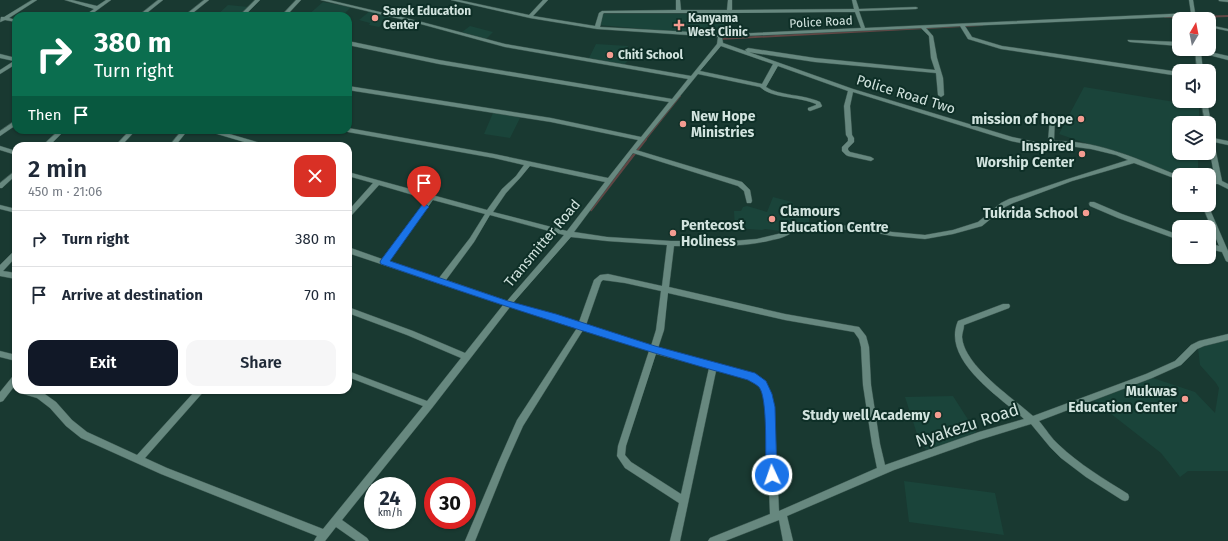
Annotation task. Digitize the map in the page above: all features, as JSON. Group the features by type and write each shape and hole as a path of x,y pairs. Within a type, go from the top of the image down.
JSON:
{"street":[{"path":"14,12 35,0"},
{"path":"67,0 97,8"},
{"path":"92,12 110,0"},
{"path":"145,12 161,0"},
{"path":"191,12 207,0"},
{"path":"245,12 258,0"},
{"path":"286,12 299,0"},
{"path":"323,0 352,4 505,45 763,86 767,90 803,97 818,103 819,106 810,109"},
{"name":"Police Road","path":"452,0 530,17 597,28 720,36 1172,18"},
{"path":"530,17 546,0"},
{"path":"678,0 679,12"},
{"path":"730,0 730,36"},
{"path":"854,0 856,10 864,30"},
{"path":"1191,0 1193,12"},
{"path":"1222,0 1228,1"},
{"path":"597,28 602,12 729,12 916,8"},
{"path":"2,19 12,13"},
{"path":"2,19 12,20"},
{"path":"962,26 970,38 1001,47 1172,73"},
{"path":"923,27 931,36 942,95"},
{"path":"1216,27 1228,30"},
{"path":"720,36 720,44"},
{"path":"1130,41 1172,44"},
{"name":"Transmitter Road","path":"322,538 508,304 569,234 632,151 720,44"},
{"name":"Police Road Two","path":"720,44 851,90 1011,139 1035,144 1091,148 1118,154 1172,175"},
{"path":"352,45 439,62 672,101"},
{"path":"740,50 760,51 814,60 938,72"},
{"path":"1216,55 1228,58"},
{"path":"0,56 12,60"},
{"path":"0,72 12,64"},
{"path":"763,86 776,64"},
{"path":"352,89 537,118 642,139"},
{"path":"851,90 847,106 849,135 851,142 846,147 845,151 848,154 871,159"},
{"path":"1051,144 1053,116"},
{"path":"0,134 12,125"},
{"path":"352,131 610,181"},
{"path":"49,142 58,134"},
{"path":"122,142 129,134"},
{"path":"175,142 182,134"},
{"path":"223,134 251,142"},
{"path":"1216,140 1228,143"},
{"path":"0,148 12,152"},
{"path":"632,151 740,184 747,190 749,201"},
{"path":"1214,160 1219,182 1228,187"},
{"path":"352,175 431,198 569,234 607,239 671,243 732,244 757,241 784,235 790,231 823,228 857,227 892,234 925,237 953,232 980,224 1003,205 1011,201 1070,180 1133,161"},
{"path":"441,281 472,240 504,191 528,164"},
{"path":"0,186 12,176"},
{"path":"352,211 378,182"},
{"path":"384,262 431,198"},
{"path":"1092,204 1113,214 1172,235"},
{"path":"0,207 12,210"},
{"path":"1208,212 1228,259"},
{"path":"671,243 660,330 655,350 622,446 621,456 628,465 683,501"},
{"path":"1216,248 1223,250"},
{"path":"352,251 581,327 751,377 763,384 770,407 778,516 788,541"},
{"path":"0,270 12,257"},
{"path":"0,273 12,275"},
{"path":"470,541 520,423 581,327 593,291 598,280 602,277 608,277 719,301 785,317 856,329 863,338 865,347 867,385 876,444 882,470"},
{"path":"1006,306 961,323 959,328 960,344 970,364 985,380 1032,420 1055,446 1069,459 1125,497"},
{"path":"352,311 410,333 466,357"},
{"name":"Nyakezu Road","path":"713,541 778,516 882,470 944,447 1032,420 1166,368 1178,363 1194,347 1202,343 1228,337"},
{"path":"0,354 12,357"},
{"path":"675,541 713,366"},
{"path":"352,376 429,405"},
{"path":"0,398 12,388"},
{"path":"36,394 53,405 69,423 84,435 138,460 322,538"},
{"path":"138,460 197,394"},
{"path":"336,521 364,541"}],"shaded area":[{"path":"323,2 351,7 346,12 312,12"},
{"path":"228,5 249,7 244,12 220,12"},
{"name":"Sarek Education Center","path":"370,11 391,16 379,27 369,25 370,23 359,20"},
{"path":"602,14 722,14 725,22 722,33 703,34 599,25"},
{"path":"470,26 493,32 486,39 462,32"},
{"name":"Chiti School","path":"596,44 628,46 627,53 632,56 624,65 589,58"},
{"path":"1084,87 1172,102 1172,108 1199,108 1199,116 1172,116 1172,160 1198,160 1198,168 1172,168 1172,173 1059,134"},
{"path":"493,113 521,116 510,138 484,134"},
{"name":"Clamours Education Centre","path":"773,197 792,202 795,207 809,209 809,227 780,231 735,228 734,211 741,211 743,207 747,206 767,212"},
{"path":"1228,338 1228,471 1188,471 1180,477 1161,453 1092,399 1119,388 1153,378 1195,392 1215,413 1219,388 1200,365 1198,348 1199,346"},
{"name":"Study well Academy","path":"953,396 976,432 947,445 926,450 918,437 905,397"},
{"path":"904,481 995,493 1004,535 909,522"}],"waterway":[{"path":"1216,16 1228,16"},
{"path":"1165,17 1172,17"},
{"path":"719,39 982,25"},
{"path":"645,140 680,96"},
{"path":"591,210 646,139"}],"place":[{"name":"Sarek Education Center","path":"375,18"},
{"name":"Kanyama West Clinic","path":"679,25"},
{"name":"Chiti School","path":"610,55"},
{"name":"mission of hope","path":"1081,119"},
{"name":"New Hope Ministries","path":"683,124"},
{"name":"Inspired Worship Center","path":"1082,154"},
{"name":"Tukrida School","path":"1086,213"},
{"name":"Clamours Education Centre","path":"772,219"},
{"name":"Pentecost Holiness","path":"673,233"},
{"name":"Mukwas Education Center","path":"1185,399"},
{"name":"Study well Academy","path":"938,415"}],"route":[{"path":"424,207 384,262 508,304 570,322 581,327 751,377 763,384 770,407 772,475"}]}
